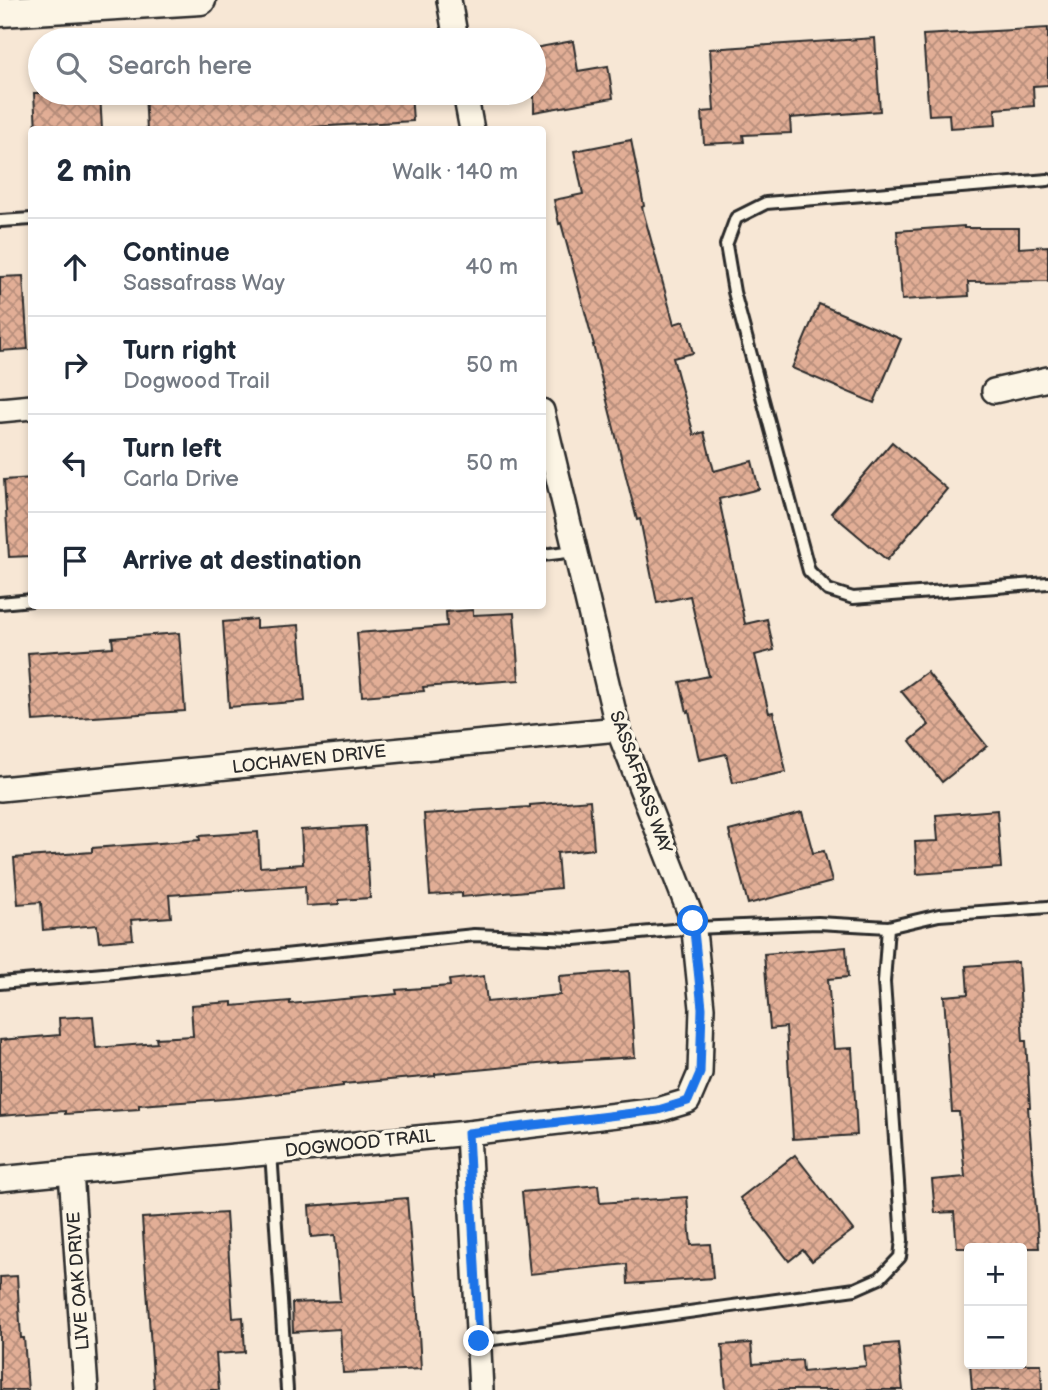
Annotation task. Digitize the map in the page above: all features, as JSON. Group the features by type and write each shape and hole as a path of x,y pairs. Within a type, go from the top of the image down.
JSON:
{"street":[{"path":"0,12 201,0"},
{"path":"449,0 454,28"},
{"path":"468,105 471,126"},
{"path":"994,391 1048,379"},
{"path":"0,410 28,407"},
{"name":"SASSAFRASS WAY","path":"546,427 618,729 693,921 702,1008 700,1073"},
{"name":"LOCHAVEN DRIVE","path":"0,789 618,729"},
{"name":"DOGWOOD TRAIL","path":"0,1179 468,1133 658,1110 688,1101 700,1073"},
{"path":"468,1133 481,1390"},
{"name":"LIVE OAK DRIVE","path":"71,1172 86,1390"}],"lane":[{"path":"1048,180 766,202 736,218 726,245 734,292 809,571 828,590 853,598 1048,583"},
{"path":"0,221 28,219"},
{"path":"546,555 576,551"},
{"path":"0,603 28,600"},
{"path":"0,983 141,971 474,935 575,939 694,928 818,923 888,927 939,915 1048,906"},
{"path":"479,1341 855,1289 880,1278 900,1257 902,1240 884,982 888,927"},
{"path":"271,1152 287,1390"}],"building":[{"path":"1048,28 1048,85 1033,86 1034,106 995,109 996,125 950,128 949,114 929,115 923,35"},
{"path":"875,38 880,111 790,118 791,133 743,135 744,142 704,144 702,112 714,111 710,49"},
{"path":"573,41 578,71 608,66 613,98 534,112 534,105 546,105 546,46"},
{"path":"35,105 101,105 102,126 36,126"},
{"path":"146,105 412,105 413,121 330,126 147,126"},
{"path":"631,140 644,206 642,207 674,324 684,321 693,353 673,358 694,435 704,432 714,471 752,461 759,489 719,499 745,624 767,619 774,650 755,655 769,713 773,712 786,772 733,783 726,754 699,760 680,682 709,676 690,596 657,603 640,519 637,520 594,345 554,200 583,194 574,151"},
{"path":"964,226 1019,228 1019,248 1048,246 1048,281 968,282 969,296 902,300 897,231"},
{"path":"23,276 28,349 0,351 0,277"},
{"path":"819,304 901,339 874,403 792,368"},
{"path":"892,442 947,489 887,560 831,513"},
{"path":"28,478 28,556 9,557 4,480"},
{"path":"473,610 473,615 514,613 519,680 423,687 424,691 362,696 357,633 447,626 446,612"},
{"path":"256,619 256,628 299,625 305,701 229,707 223,622"},
{"path":"179,633 185,711 33,721 28,653 113,647 112,638"},
{"path":"927,672 987,746 942,782 910,741 929,725 901,691"},
{"path":"590,800 594,849 557,853 560,888 462,897 462,893 430,895 424,814"},
{"path":"997,810 1001,868 917,874 915,842 938,841 936,815"},
{"path":"802,812 813,853 824,851 832,882 748,904 729,831"},
{"path":"365,826 370,898 339,900 339,904 306,906 305,886 169,895 171,917 131,920 133,939 99,942 97,925 43,930 41,902 18,904 14,858 92,852 92,848 200,840 199,836 258,832 260,867 303,864 301,830"},
{"path":"846,947 848,977 828,979 834,1049 852,1048 857,1135 793,1139 786,1027 770,1029 764,954"},
{"path":"1018,962 1023,1041 1026,1041 1028,1107 1039,1248 1027,1248 1027,1243 964,1243 964,1248 957,1248 954,1212 935,1213 932,1180 965,1177 959,1112 952,1112 944,996 968,994 966,966"},
{"path":"629,971 635,1057 435,1074 239,1098 139,1105 139,1109 0,1116 0,1040 60,1035 59,1018 93,1016 96,1048 157,1043 156,1038 193,1036 191,1005 232,1002 232,1006 290,1001 290,1004 397,994 396,990 450,986 449,980 484,976 487,1002 560,995 559,976"},
{"path":"795,1155 853,1230 812,1261 803,1250 789,1261 740,1198"},
{"path":"598,1185 600,1203 687,1197 691,1245 710,1244 713,1278 628,1284 627,1264 530,1274 522,1192"},
{"path":"407,1198 421,1369 343,1373 340,1329 293,1332 292,1303 340,1301 335,1235 311,1237 309,1206"},
{"path":"226,1213 233,1318 243,1317 245,1352 216,1354 219,1390 154,1390 142,1218"},
{"path":"17,1276 28,1390 0,1390 0,1277"},
{"path":"751,1343 753,1364 802,1360 803,1372 866,1366 864,1346 898,1343 903,1390 726,1390 722,1345"},
{"path":"1027,1364 1041,1364 1042,1390 972,1390 970,1369 1027,1369"}],"route":[{"path":"479,1341 468,1133 658,1110 688,1101 700,1073 702,1008 693,921"}]}
